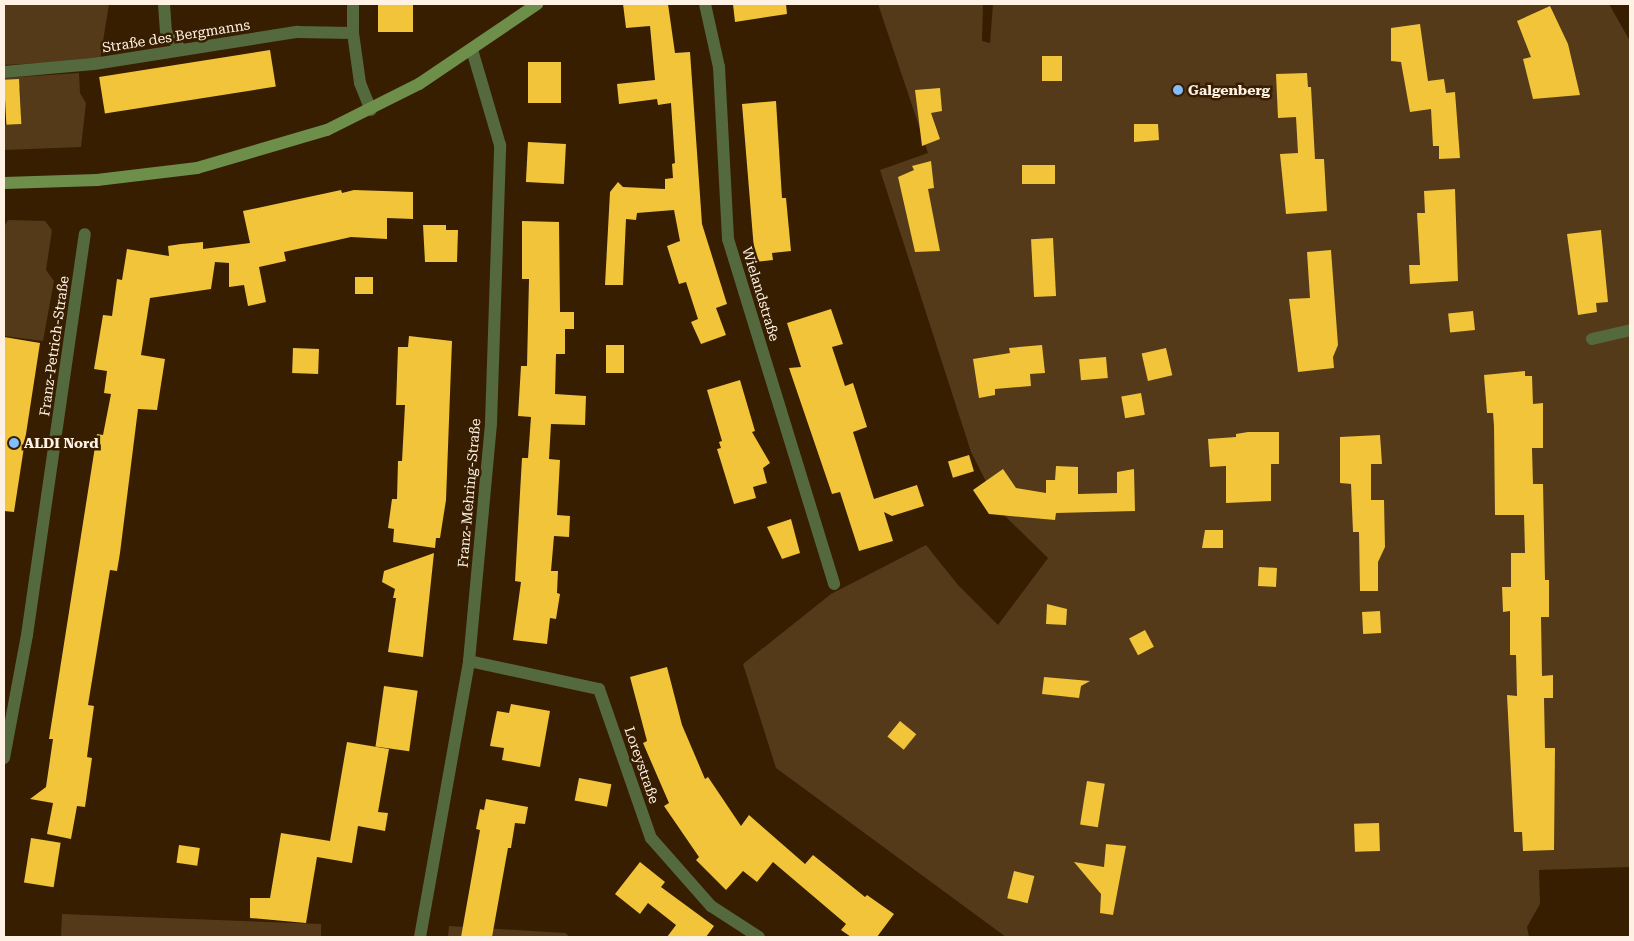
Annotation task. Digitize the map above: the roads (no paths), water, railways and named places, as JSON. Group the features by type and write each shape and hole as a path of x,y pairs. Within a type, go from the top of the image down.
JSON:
{"main road":[{"path":"4,183 97,180 197,168 318,133 371,110 472,50 537,4"}],"street":[{"path":"164,4 166,32 180,49"},
{"path":"354,4 353,33 360,83 371,110"},
{"name":"Wielandstraße","path":"705,4 719,68 728,239 834,584"},
{"name":"Straße des Bergmanns","path":"4,72 94,64 297,32 353,33"},
{"name":"Franz-Mehring-Straße","path":"420,937 469,661 491,423 500,145 472,50"},
{"name":"Franz-Petrich-Straße","path":"4,758 27,635 85,234"},
{"path":"1592,339 1630,330"},
{"name":"Loreystraße","path":"469,661 599,688 651,838 711,906 759,937"}],"place":[{"name":"Galgenberg","path":"1178,90"},
{"name":"ALDI Nord","path":"14,443"}]}
